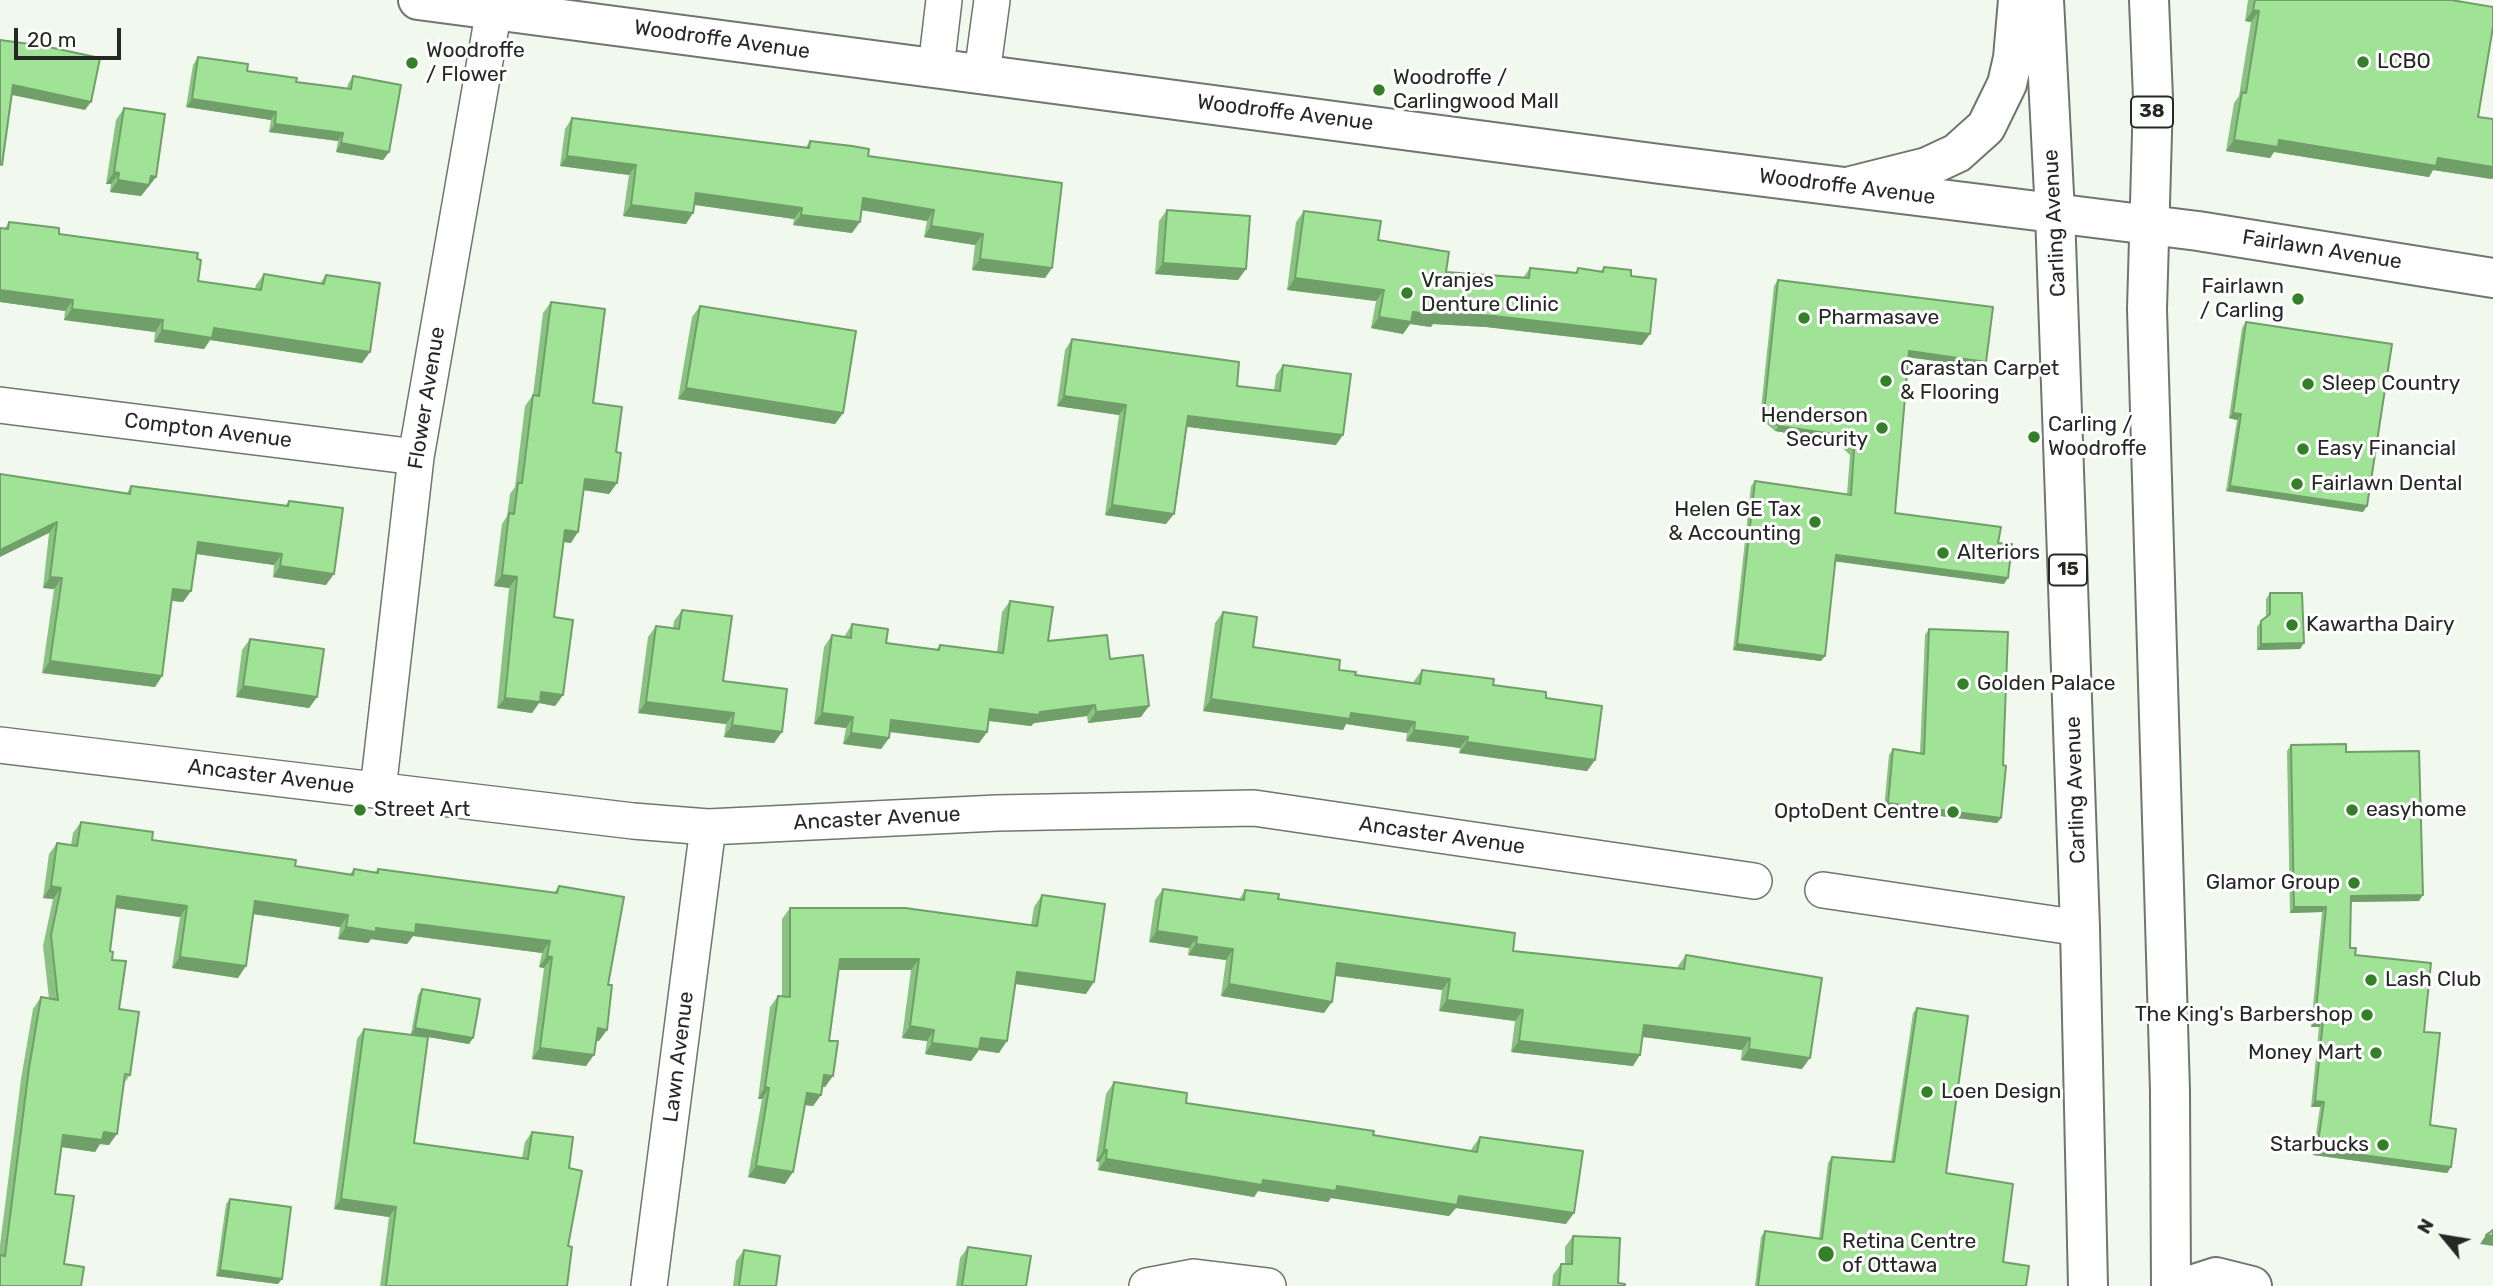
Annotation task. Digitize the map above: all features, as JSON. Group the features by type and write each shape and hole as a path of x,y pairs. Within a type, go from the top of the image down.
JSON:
{"main road":[{"name":"Woodroffe Avenue","path":"418,0 1660,164 2151,225"},
{"path":"1851,186 1927,167 1957,153 1986,127 2007,84 2013,58 2018,0"},
{"name":"Carling Avenue","path":"2044,0 2055,213 2080,928 2088,1286"},
{"name":"38","path":"2149,0 2153,98 2151,225"},
{"path":"2151,225 2147,309 2170,1091 2171,1286"},
{"name":"Fairlawn Avenue","path":"2151,225 2493,278"},
{"path":"2188,1286 2216,1277 2252,1286"}],"street":[{"path":"936,68 944,0"},
{"path":"982,74 992,0"},
{"name":"Flower Avenue","path":"378,790 416,457 494,9"},
{"name":"Compton Avenue","path":"0,405 416,457"},
{"name":"Ancaster Avenue","path":"0,745 633,821 708,827 998,813 1254,808 1754,881"},
{"name":"Lawn Avenue","path":"649,1286 708,827"},
{"path":"1823,890 2080,928"},
{"path":"1147,1286 1194,1277 1268,1286"}],"building":[{"name":"LCBO","path":"2255,0 2451,0 2493,7 2493,27 2478,117 2493,119 2493,167 2438,158 2436,166 2279,140 2278,147 2234,140 2242,92 2246,93 2259,11 2253,10"},
{"path":"0,40 100,58 91,102 13,85 2,165 0,164"},
{"path":"198,57 248,64 247,71 297,78 296,82 351,89 353,76 401,85 389,152 341,143 343,133 275,124 276,112 192,99"},
{"path":"124,108 165,114 156,177 151,176 149,185 118,180 119,173 114,172"},
{"path":"572,118 809,148 810,141 852,146 869,149 868,156 1062,183 1052,268 980,259 983,234 931,226 934,210 863,198 860,222 801,215 802,208 696,193 693,213 631,205 636,165 567,156"},
{"path":"1167,210 1250,216 1246,269 1163,263"},
{"path":"1304,211 1381,221 1378,240 1449,252 1446,272 1529,278 1530,268 1577,273 1578,268 1603,272 1604,267 1631,270 1631,276 1656,279 1650,334 1439,312 1438,315 1413,312 1411,322 1379,317 1384,290 1295,278"},
{"path":"9,222 59,228 59,234 198,253 197,259 201,260 198,281 261,290 264,274 324,284 326,275 380,283 370,352 214,328 212,338 162,330 163,320 72,309 73,300 0,290 0,228 8,229"},
{"path":"1778,280 1993,307 1986,362 1909,351 1895,513 2001,527 1998,543 2012,544 2008,578 1836,555 1825,656 1737,644 1755,481 1851,495 1854,450 1839,435 1779,426 1764,412"},
{"path":"551,302 605,309 593,403 622,407 616,452 621,453 617,483 585,479 578,532 565,530 554,617 573,620 563,695 541,692 540,702 505,698 517,577 502,575 509,513 514,514 518,483 522,483 533,395 539,396"},
{"path":"700,306 856,331 843,413 686,388"},
{"path":"2246,322 2392,344 2367,506 2230,486 2241,414 2233,413"},
{"path":"1072,339 1239,362 1237,386 1280,391 1283,365 1351,374 1343,435 1188,416 1174,514 1112,505 1126,405 1064,396"},
{"path":"0,474 130,494 131,486 288,506 289,501 343,508 334,574 280,566 282,554 198,542 191,591 173,589 162,676 50,661 62,578 50,577 57,522 0,550"},
{"name":"Kawartha Dairy","path":"2270,593 2302,593 2304,643 2261,644 2261,621 2270,614"},
{"path":"1010,601 1053,607 1048,641 1107,635 1110,659 1143,655 1149,706 1096,712 1095,705 1040,712 1039,715 990,709 987,732 891,720 889,738 851,733 853,717 822,713 832,635 851,638 852,624 888,629 886,643 939,650 940,645 1003,653"},
{"path":"682,610 732,616 723,681 787,689 782,732 732,725 734,713 646,702 656,626 679,629"},
{"path":"1223,612 1257,617 1253,647 1340,660 1339,670 1356,672 1355,675 1420,684 1422,670 1494,679 1493,685 1546,692 1546,698 1602,706 1595,760 1467,742 1468,737 1414,730 1415,722 1351,713 1350,719 1211,699"},
{"path":"1929,629 2008,632 2003,765 2006,766 2001,818 1888,803 1893,749 1924,754"},
{"path":"250,639 324,649 317,697 243,686"},
{"path":"2346,744 2346,752 2419,751 2423,895 2351,896 2350,948 2356,948 2355,955 2431,963 2424,1032 2440,1033 2430,1125 2456,1129 2451,1167 2317,1149 2324,1102 2315,1101 2323,1021 2315,1021 2326,907 2294,907 2291,745"},
{"path":"81,822 153,832 152,840 296,860 295,866 353,875 354,869 378,873 378,869 557,893 559,886 624,897 608,985 612,985 607,1030 598,1028 594,1055 540,1048 552,957 547,956 550,941 416,924 415,933 376,928 376,932 346,927 348,915 255,901 246,966 180,957 187,906 117,896 110,951 113,952 112,960 126,961 119,1009 139,1012 130,1075 125,1074 117,1134 104,1132 102,1140 63,1135 55,1194 74,1196 64,1264 84,1267 81,1286 0,1286 0,1255 5,1256 29,1068 41,997 58,1000 51,935 61,888 51,886 57,843 77,846"},
{"path":"1163,889 1244,900 1245,890 1279,894 1278,899 1515,933 1513,951 1684,969 1686,955 1822,978 1810,1058 1749,1049 1750,1038 1644,1025 1640,1055 1519,1041 1523,1010 1447,1000 1450,979 1337,963 1332,1002 1229,984 1233,949 1196,944 1197,937 1157,931"},
{"path":"1042,895 1105,904 1094,982 1017,972 1007,1041 981,1038 979,1049 932,1043 934,1030 910,1026 919,959 840,959 829,1041 838,1041 833,1076 824,1075 821,1095 807,1093 793,1172 756,1166 769,1088 765,1087 778,996 790,997 790,908 905,908 1037,926"},
{"path":"422,989 480,999 473,1038 415,1028"},
{"path":"1917,1008 1968,1016 1946,1173 2013,1184 2003,1262 2029,1266 2026,1286 1758,1286 1765,1231 1822,1239 1832,1157 1894,1162"},
{"path":"364,1029 428,1037 414,1143 528,1159 532,1132 573,1137 569,1168 582,1171 568,1246 572,1247 567,1286 386,1286 396,1207 341,1199"},
{"path":"1114,1082 1187,1093 1186,1103 1374,1131 1373,1135 1477,1152 1480,1137 1583,1151 1574,1213 1459,1196 1457,1205 1337,1186 1336,1191 1263,1180 1262,1185 1106,1159 1107,1150 1104,1150"},
{"path":"230,1199 291,1207 282,1279 220,1270"},
{"path":"1573,1236 1620,1238 1618,1283 1625,1286 1559,1286 1561,1264 1572,1264"},
{"path":"968,1247 1031,1256 1026,1286 962,1286"},
{"path":"744,1250 780,1256 776,1286 739,1286"}],"place":[{"name":"LCBO","path":"2363,62"},
{"name":"Woodroffe / Flower","path":"412,63"},
{"name":"Woodroffe / Carlingwood Mall","path":"1379,90"},
{"name":"Vranjes Denture Clinic","path":"1407,293"},
{"name":"Fairlawn / Carling","path":"2298,299"},
{"name":"Pharmasave","path":"1804,318"},
{"name":"Carastan Carpet & Flooring","path":"1886,381"},
{"name":"Sleep Country","path":"2308,384"},
{"name":"Henderson Security","path":"1882,428"},
{"name":"Carling / Woodroffe","path":"2034,437"},
{"name":"Easy Financial","path":"2303,449"},
{"name":"Fairlawn Dental","path":"2297,484"},
{"name":"Helen GE Tax & Accounting","path":"1815,522"},
{"name":"Alteriors","path":"1943,553"},
{"name":"Kawartha Dairy","path":"2292,625"},
{"name":"Golden Palace","path":"1963,684"},
{"name":"Street Art","path":"360,810"},
{"name":"easyhome","path":"2352,810"},
{"name":"OptoDent Centre","path":"1953,812"},
{"name":"Glamor Group","path":"2354,883"},
{"name":"Lash Club","path":"2371,980"},
{"name":"The King's Barbershop","path":"2367,1015"},
{"name":"Money Mart","path":"2376,1053"},
{"name":"Loen Design","path":"1927,1092"},
{"name":"Starbucks","path":"2383,1145"},
{"name":"Retina Centre of Ottawa","path":"1826,1254"}]}
